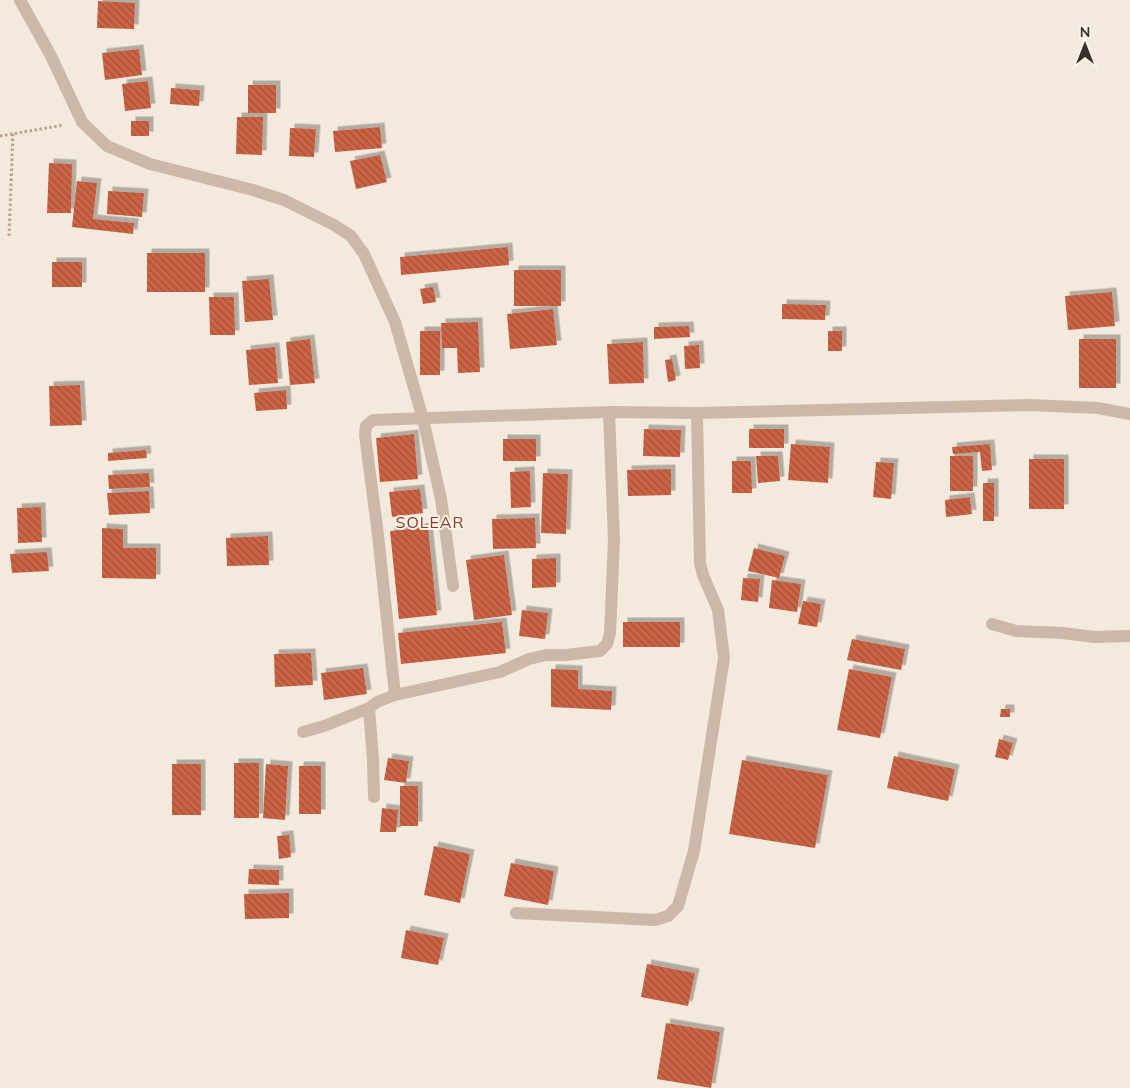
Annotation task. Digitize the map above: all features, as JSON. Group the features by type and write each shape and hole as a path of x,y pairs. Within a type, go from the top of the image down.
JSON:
{"street":[{"path":"20,0 51,56 82,122 108,146 122,154 150,164 253,190 276,198 334,225 351,236 364,254 395,322 424,419 441,499 452,586"},
{"path":"395,695 365,435 366,426 373,420 610,412 697,413 1030,405 1098,408 1130,414"},
{"path":"303,732 324,726 369,708 377,702 395,695 500,672 528,659 546,655 600,651 607,644 610,633 614,540 610,412"},
{"path":"516,913 655,920 668,916 678,906 694,851 724,658 718,610 703,576 700,563 697,413"},
{"path":"992,624 1016,631 1063,633 1094,637 1130,636"},
{"path":"369,708 374,797"}],"path":[{"path":"0,136 13,132 82,122"},
{"path":"10,236 13,132"}],"building":[{"path":"98,1 135,3 134,29 97,28"},
{"path":"139,49 142,75 105,80 102,53"},
{"path":"148,81 151,108 125,111 122,84"},
{"path":"248,85 276,85 276,113 248,113"},
{"path":"171,88 200,90 199,106 170,104"},
{"path":"237,117 263,117 262,155 236,154"},
{"path":"131,121 149,121 149,136 131,136"},
{"path":"380,127 382,148 335,152 333,131"},
{"path":"290,128 316,129 314,157 289,156"},
{"path":"380,155 387,182 356,189 350,161"},
{"path":"49,163 72,164 71,213 47,213"},
{"path":"77,181 97,183 93,219 134,223 133,234 72,227"},
{"path":"108,191 144,193 142,217 107,214"},
{"path":"508,247 509,265 401,275 400,257"},
{"path":"147,253 205,253 205,292 147,292"},
{"path":"52,262 82,262 82,287 52,287"},
{"path":"514,270 561,270 561,306 514,306"},
{"path":"269,279 273,320 245,322 242,281"},
{"path":"433,287 436,302 423,304 420,289"},
{"path":"1112,292 1115,326 1068,330 1065,296"},
{"path":"209,297 234,297 235,335 210,335"},
{"path":"782,304 826,305 825,320 782,319"},
{"path":"553,309 557,345 510,349 507,314"},
{"path":"478,322 480,372 458,373 457,348 442,348 441,323"},
{"path":"689,326 690,337 654,339 654,327"},
{"path":"420,331 440,331 440,375 420,375"},
{"path":"828,331 842,331 842,351 828,351"},
{"path":"310,339 315,383 290,385 286,342"},
{"path":"1079,339 1116,339 1116,388 1079,388"},
{"path":"643,342 644,383 609,384 607,344"},
{"path":"699,345 700,368 685,369 684,346"},
{"path":"275,347 278,383 249,385 246,350"},
{"path":"672,359 676,380 668,382 665,360"},
{"path":"80,385 82,425 50,426 49,386"},
{"path":"286,390 287,409 256,411 254,393"},
{"path":"644,429 681,430 680,457 643,456"},
{"path":"749,429 784,429 784,448 749,448"},
{"path":"414,434 418,479 380,482 376,438"},
{"path":"503,439 536,439 536,461 503,461"},
{"path":"791,444 830,447 828,483 788,480"},
{"path":"990,444 992,470 982,471 980,452 953,454 952,447"},
{"path":"146,450 147,458 108,461 108,453"},
{"path":"756,456 778,456 780,481 758,483"},
{"path":"950,456 973,456 973,491 950,491"},
{"path":"1029,459 1064,459 1064,509 1029,509"},
{"path":"732,461 751,461 752,493 732,493"},
{"path":"876,462 894,463 891,499 873,497"},
{"path":"671,469 671,495 628,496 627,470"},
{"path":"530,471 531,507 511,508 510,472"},
{"path":"149,473 150,487 109,489 108,475"},
{"path":"543,473 568,474 566,534 541,533"},
{"path":"983,483 994,483 994,521 983,521"},
{"path":"420,489 423,513 392,517 389,492"},
{"path":"149,491 150,513 109,515 107,493"},
{"path":"970,497 972,514 946,517 945,500"},
{"path":"41,507 42,542 18,543 17,508"},
{"path":"535,518 536,548 493,549 492,519"},
{"path":"428,527 437,615 399,619 390,531"},
{"path":"102,528 123,529 123,548 156,548 156,579 102,578"},
{"path":"268,536 269,565 227,566 226,538"},
{"path":"754,548 785,556 779,578 748,571"},
{"path":"47,552 49,571 12,573 10,554"},
{"path":"504,555 512,615 474,620 466,560"},
{"path":"556,558 556,587 532,588 532,559"},
{"path":"743,578 760,579 758,602 741,600"},
{"path":"772,580 801,584 797,612 769,608"},
{"path":"803,601 821,604 817,627 798,624"},
{"path":"522,610 548,613 545,639 519,636"},
{"path":"502,622 506,653 401,664 398,633"},
{"path":"623,622 680,622 680,647 623,647"},
{"path":"852,639 905,649 901,670 847,660"},
{"path":"311,653 313,685 275,687 274,654"},
{"path":"363,668 367,694 324,700 321,673"},
{"path":"551,669 578,670 578,689 612,691 611,710 551,707"},
{"path":"849,669 892,677 880,738 837,730"},
{"path":"1001,709 1010,709 1010,717 1000,717"},
{"path":"999,739 1013,743 1008,760 995,757"},
{"path":"894,756 955,769 948,801 887,788"},
{"path":"388,758 409,761 406,783 384,780"},
{"path":"742,760 828,775 815,848 729,834"},
{"path":"234,763 259,763 259,818 234,818"},
{"path":"172,764 201,764 201,815 172,815"},
{"path":"266,764 288,766 285,820 263,818"},
{"path":"299,766 321,766 321,814 299,814"},
{"path":"400,786 418,786 418,826 400,826"},
{"path":"382,808 398,810 396,832 380,832"},
{"path":"289,835 291,857 279,859 277,836"},
{"path":"434,846 470,854 460,903 424,895"},
{"path":"511,863 554,871 548,905 504,896"},
{"path":"249,869 279,870 279,885 248,884"},
{"path":"289,893 289,918 245,919 244,894"},
{"path":"406,930 444,938 438,965 401,958"},
{"path":"647,964 695,973 688,1006 641,997"},
{"path":"666,1023 720,1032 711,1088 657,1079"}],"district":[{"name":"SOLEAR","path":"430,522"}]}
